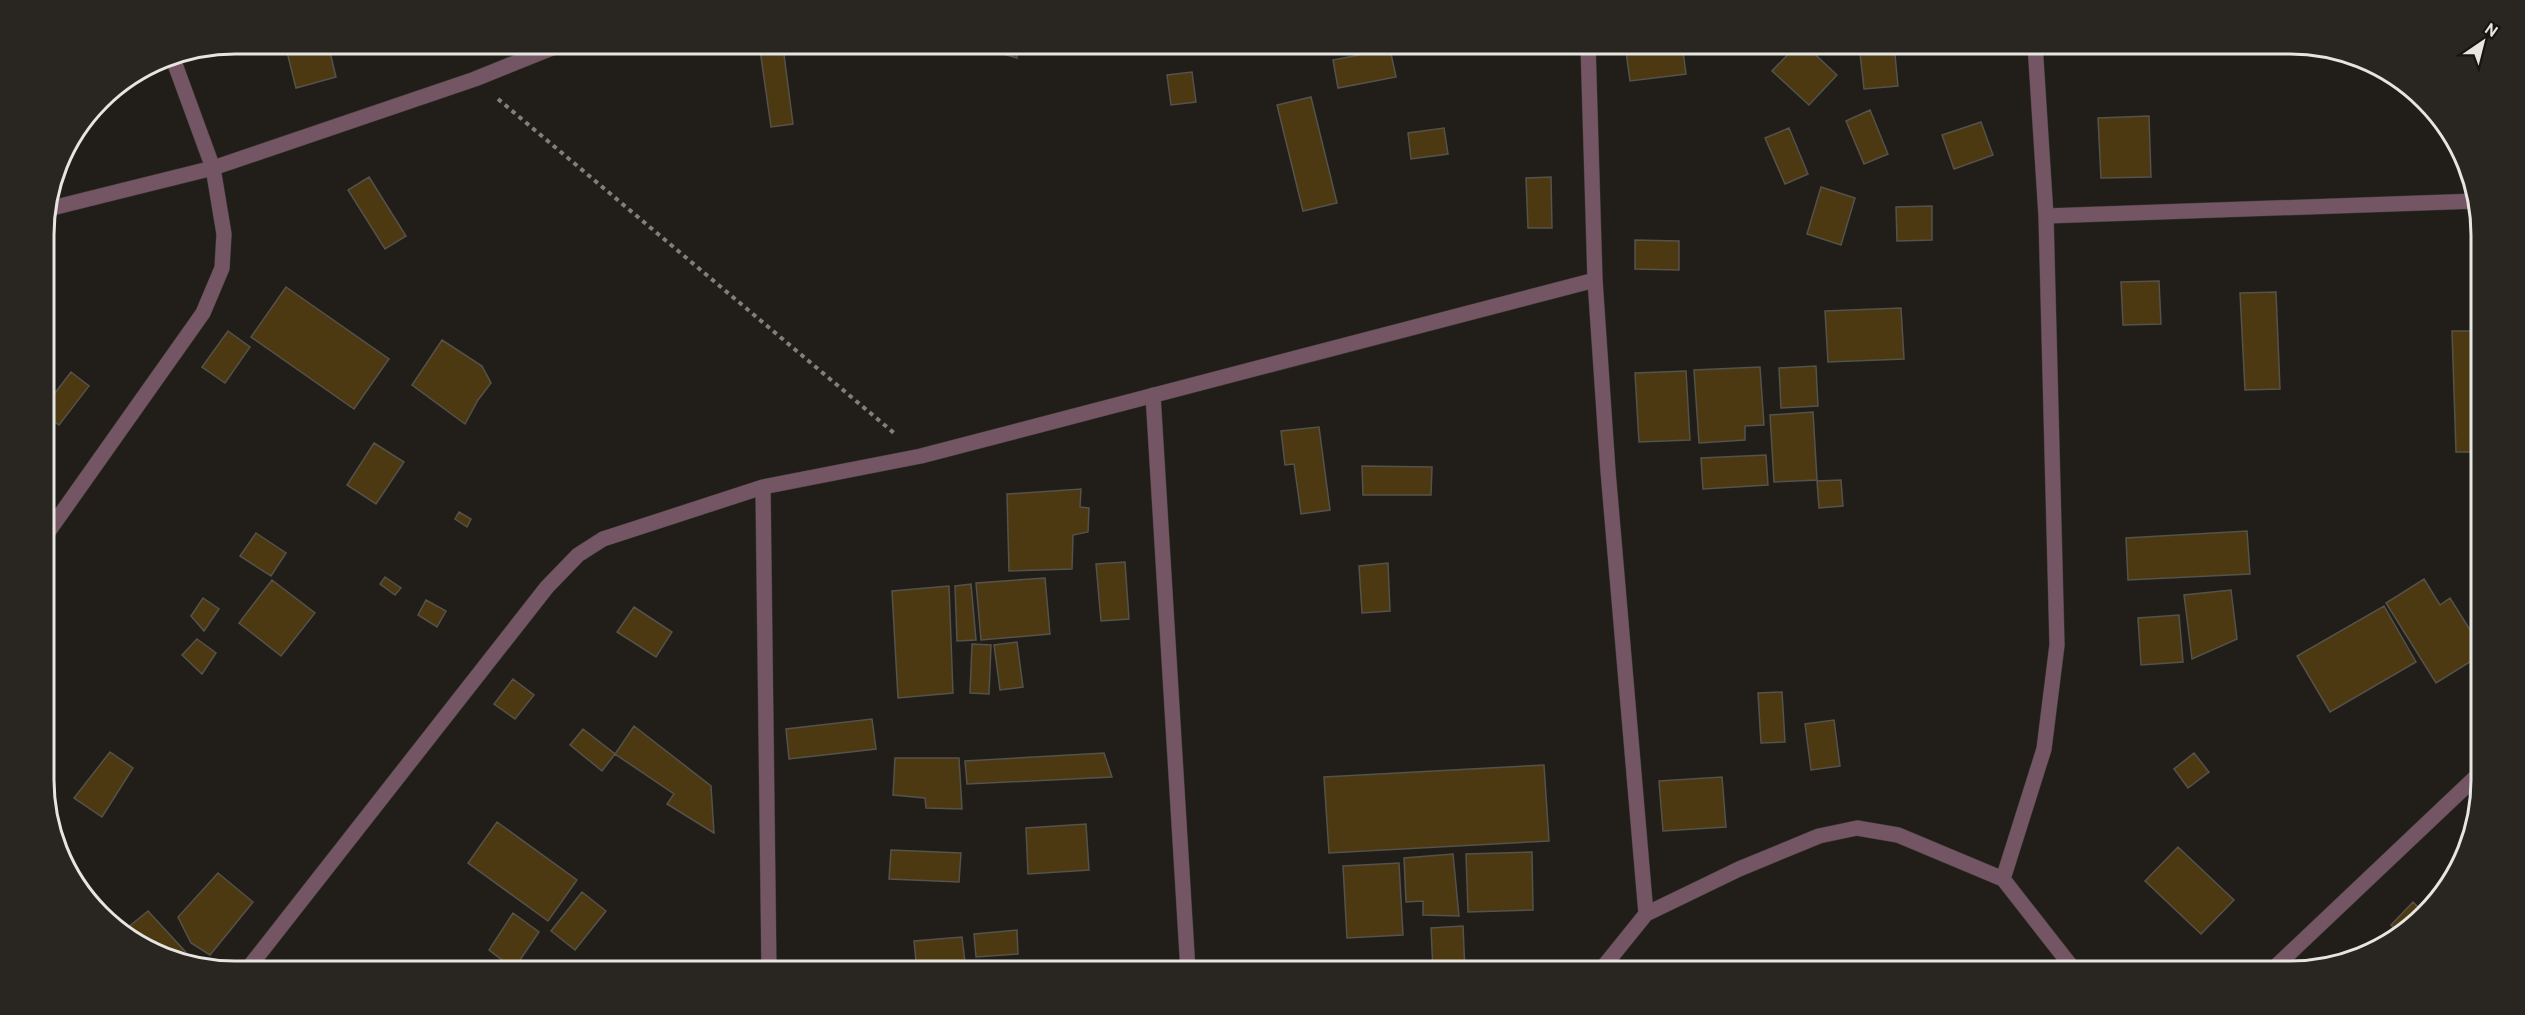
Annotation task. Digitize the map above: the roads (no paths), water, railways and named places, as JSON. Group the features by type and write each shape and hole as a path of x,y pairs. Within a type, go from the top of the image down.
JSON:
{"street":[{"path":"57,207 213,168 475,79 537,54"},
{"path":"1588,54 1595,280 1608,471 1646,914"},
{"path":"2003,879 2044,749 2057,645 2046,216 2036,54"},
{"path":"54,524 203,313 222,268 224,234 213,168 175,65"},
{"path":"2046,216 2467,201"},
{"path":"255,961 547,587 578,555 603,539 763,487 921,456 1595,280"},
{"path":"1153,395 1187,961"},
{"path":"763,487 769,961"},
{"path":"2282,961 2471,781"},
{"path":"1608,961 1646,914 1759,860 1819,836 1857,828 1898,835 2003,879 2067,961"}]}
